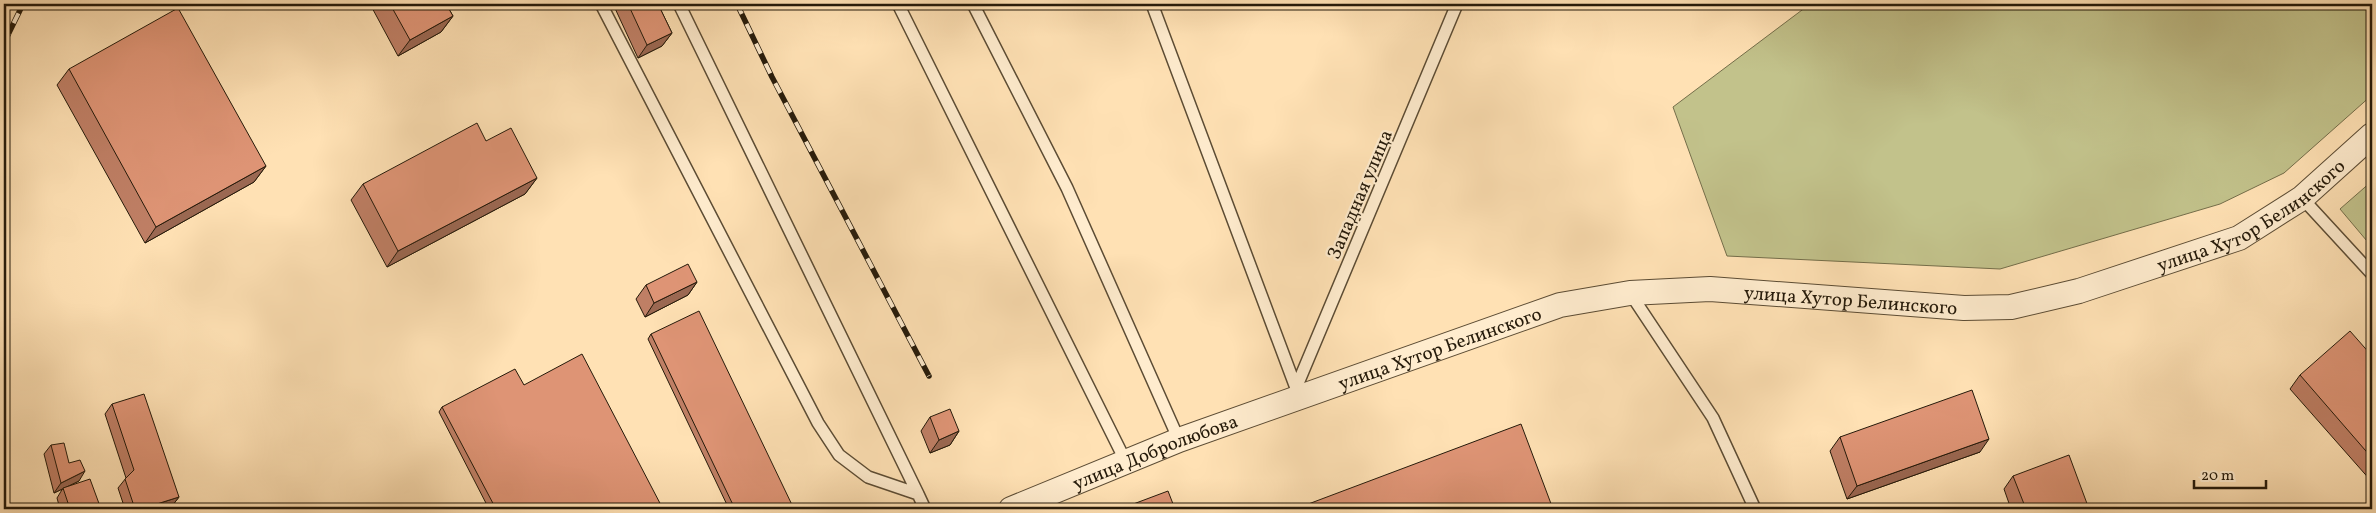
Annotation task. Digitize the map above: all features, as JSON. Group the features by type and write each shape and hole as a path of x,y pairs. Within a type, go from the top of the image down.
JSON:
{"street":[{"name":"улица Хутор Белинского","path":"1298,393 1560,305 1630,293 1710,289 1964,308 2011,307 2079,291 2239,238 2302,198 2372,135"},
{"name":"улица Добролюбова","path":"1011,509 1298,393"}],"lane":[{"path":"601,4 818,423 839,455 868,477 918,494"},
{"path":"680,4 925,509"},
{"path":"898,4 1126,462"},
{"path":"973,4 1067,188 1179,440"},
{"path":"1152,4 1298,393"},
{"name":"Западная улица","path":"1298,393 1457,4"},
{"path":"2302,198 2372,274"},
{"path":"1630,293 1712,418 1755,509"}],"green space":[{"path":"1810,4 2372,4 2372,95 2284,173 2220,204 2000,269 1727,256 1673,107"},
{"path":"2372,181 2372,247 2340,209"}],"building":[{"path":"390,4 446,4 453,16 410,40"},
{"path":"628,4 658,4 672,33 647,45"},
{"path":"178,8 266,166 156,227 69,69"},
{"path":"477,123 486,141 511,128 537,178 398,251 363,184"},
{"path":"688,264 697,282 654,303 646,285"},
{"path":"699,311 794,509 735,509 651,334"},
{"path":"2350,331 2372,356 2372,458 2300,375"},
{"path":"582,354 663,509 496,509 442,407 515,369 524,385"},
{"path":"1972,390 1989,439 1857,486 1840,437"},
{"path":"144,394 179,497 141,509 135,509 125,479 134,470 112,404"},
{"path":"950,409 959,431 939,440 930,417"},
{"path":"1521,424 1553,509 1295,509"},
{"path":"64,443 69,463 80,460 85,471 61,483 51,445"},
{"path":"2069,455 2089,509 2026,509 2013,476"},
{"path":"90,479 101,509 70,509 63,488"},
{"path":"1168,491 1175,509 1120,509"}],"railway":[{"path":"4,43 23,4"},
{"path":"737,4 772,77 929,376"}]}
